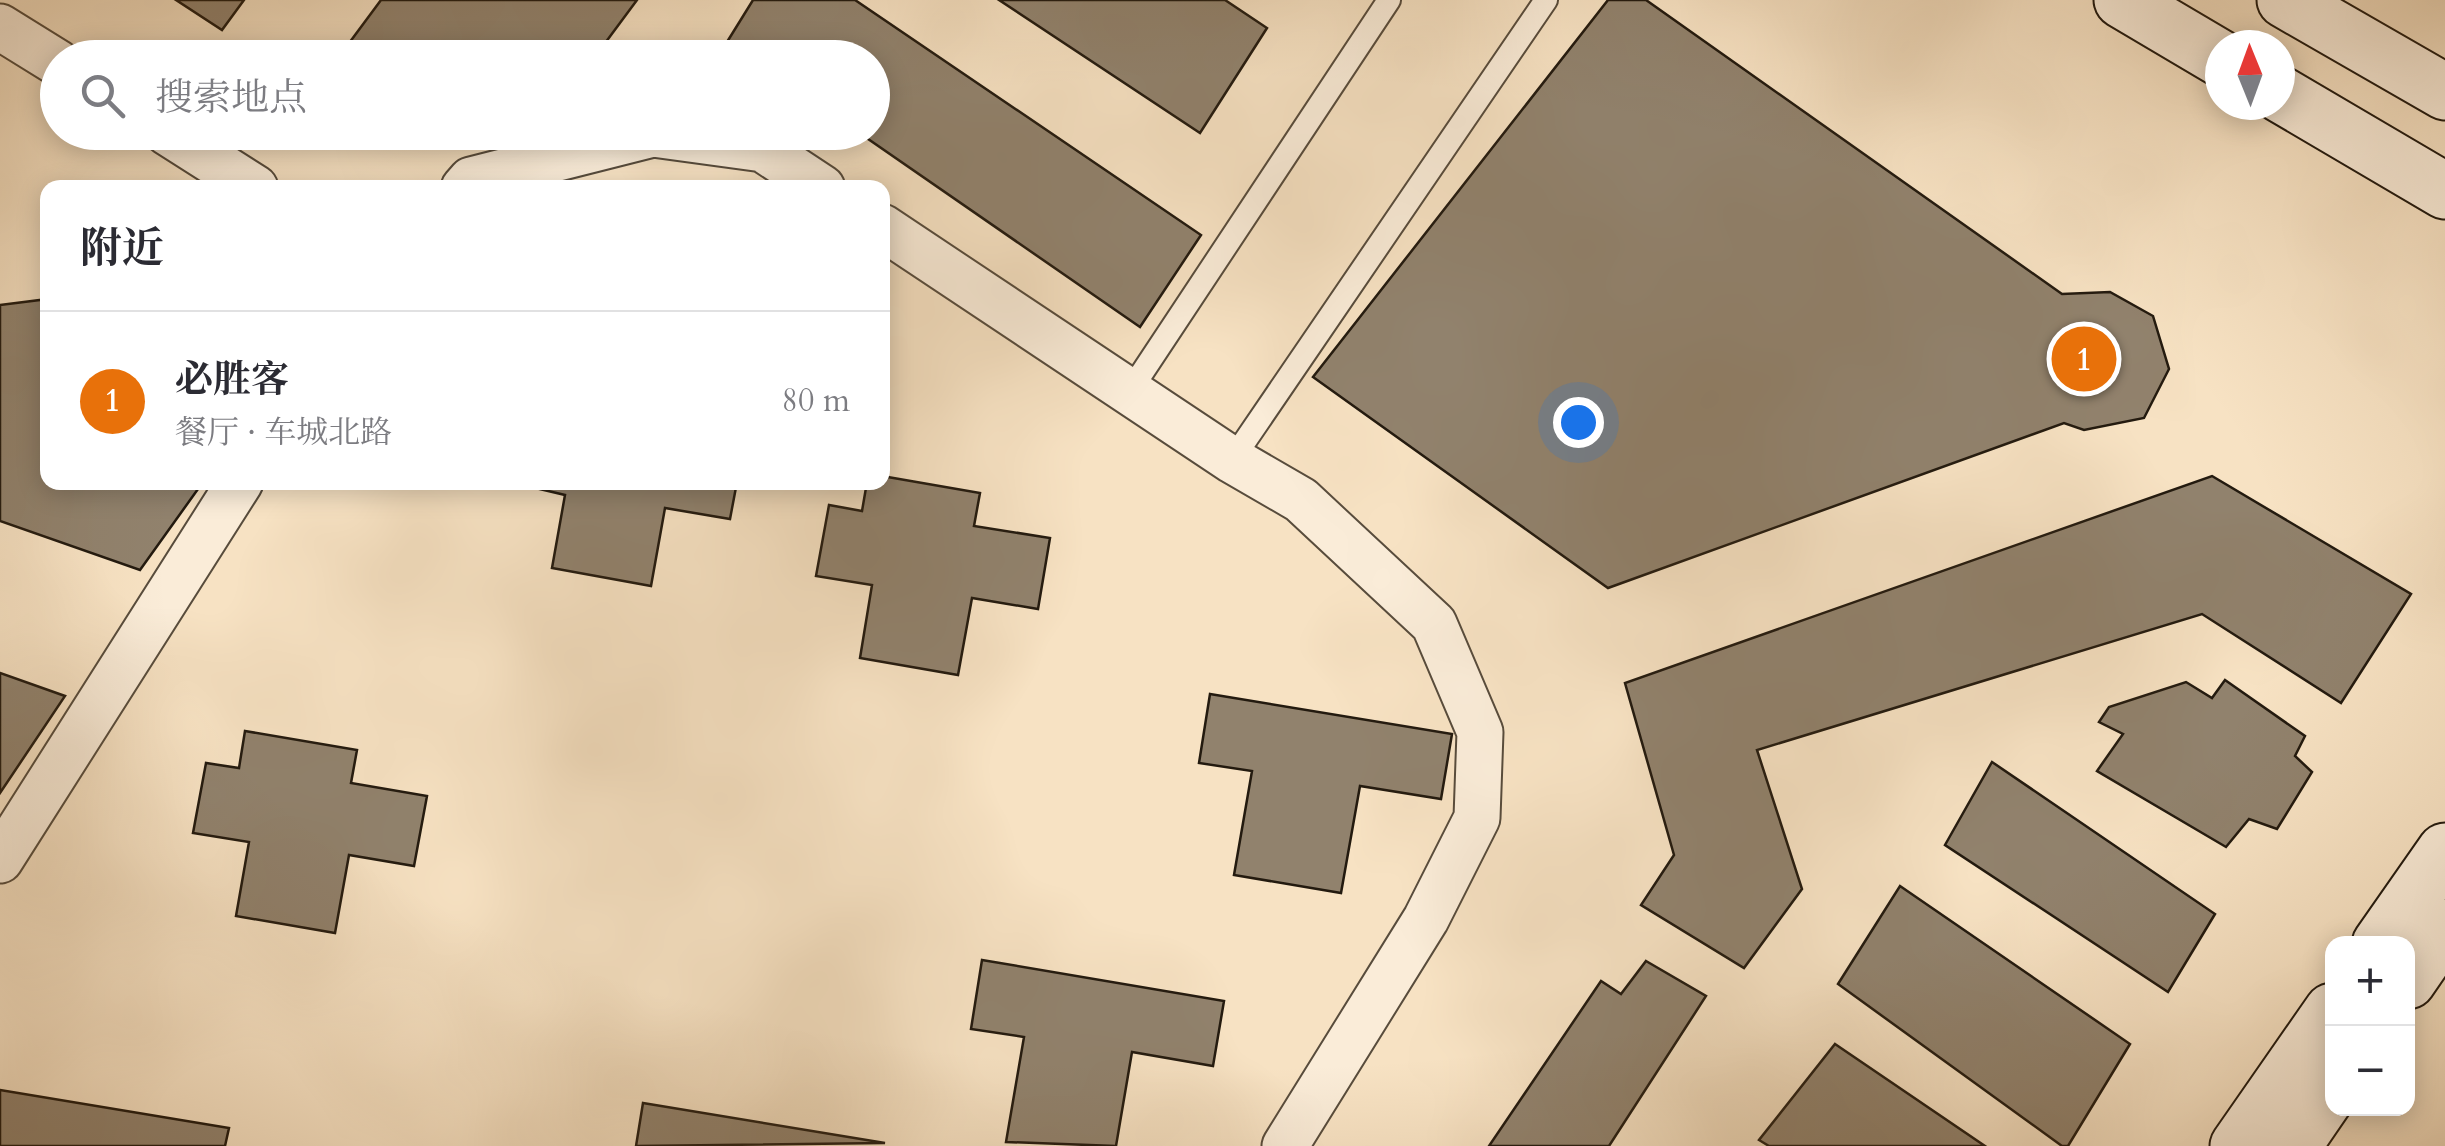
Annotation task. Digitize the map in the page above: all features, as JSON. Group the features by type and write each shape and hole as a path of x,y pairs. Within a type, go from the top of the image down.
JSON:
{"main road":[{"path":"2122,0 2205,49"},
{"path":"2285,0 2445,92"},
{"path":"2295,103 2445,192"},
{"path":"2386,936 2445,852"},
{"path":"2415,971 2445,927"},
{"path":"2238,1146 2325,1021"},
{"path":"2293,1146 2325,1099"}],"street":[{"path":"0,27 40,52"},
{"path":"196,150 243,180"},
{"path":"471,180 590,150"},
{"path":"765,150 810,180"},
{"path":"890,232 1232,460 1301,500 1434,624 1480,732 1477,818 1426,920 1285,1146"},
{"path":"0,860 235,490"}],"lane":[{"path":"1130,391 1389,0"},
{"path":"1232,460 1546,0"}],"building":[{"path":"176,0 244,0 222,30"},
{"path":"381,0 637,0 607,40 351,40"},
{"path":"753,0 855,0 1201,235 1140,327 884,150 890,150 890,40 728,40"},
{"path":"999,0 1225,0 1267,28 1200,133"},
{"path":"1608,0 1646,0 2062,294 2110,292 2153,316 2169,369 2144,418 2084,430 2064,423 1608,588 1313,377"},
{"path":"40,300 40,490 197,490 140,570 0,521 0,305"},
{"path":"2212,476 2411,594 2341,703 2202,614 1757,750 1802,889 1744,968 1641,905 1674,855 1625,683"},
{"path":"890,477 980,493 974,526 1050,538 1038,609 972,598 958,675 860,658 872,585 816,576 829,505 862,511 866,490 890,490"},
{"path":"544,490 735,490 730,519 665,508 651,586 552,568 565,495"},
{"path":"0,673 65,696 0,793"},
{"path":"2225,680 2305,736 2295,756 2312,772 2277,829 2249,819 2226,847 2097,771 2123,734 2099,722 2109,707 2186,682 2212,698"},
{"path":"1210,694 1452,734 1441,799 1360,786 1341,893 1234,875 1252,771 1199,763"},
{"path":"245,731 357,750 351,783 427,796 414,866 349,855 335,933 236,916 249,842 193,833 206,763 239,768"},
{"path":"1992,762 2215,914 2168,992 1945,845"},
{"path":"1900,886 2130,1044 2068,1146 2062,1146 1838,984"},
{"path":"982,960 1224,1001 1213,1066 1132,1052 1116,1146 1006,1142 1024,1037 971,1029"},
{"path":"1646,961 1706,996 1609,1146 1489,1146 1601,981 1621,994"},
{"path":"1835,1044 1985,1146 1769,1146 1759,1140"},
{"path":"0,1090 229,1128 225,1146 0,1146"},
{"path":"643,1103 885,1143 636,1146"}],"place":[{"name":"必胜客","path":"2084,359"}]}
